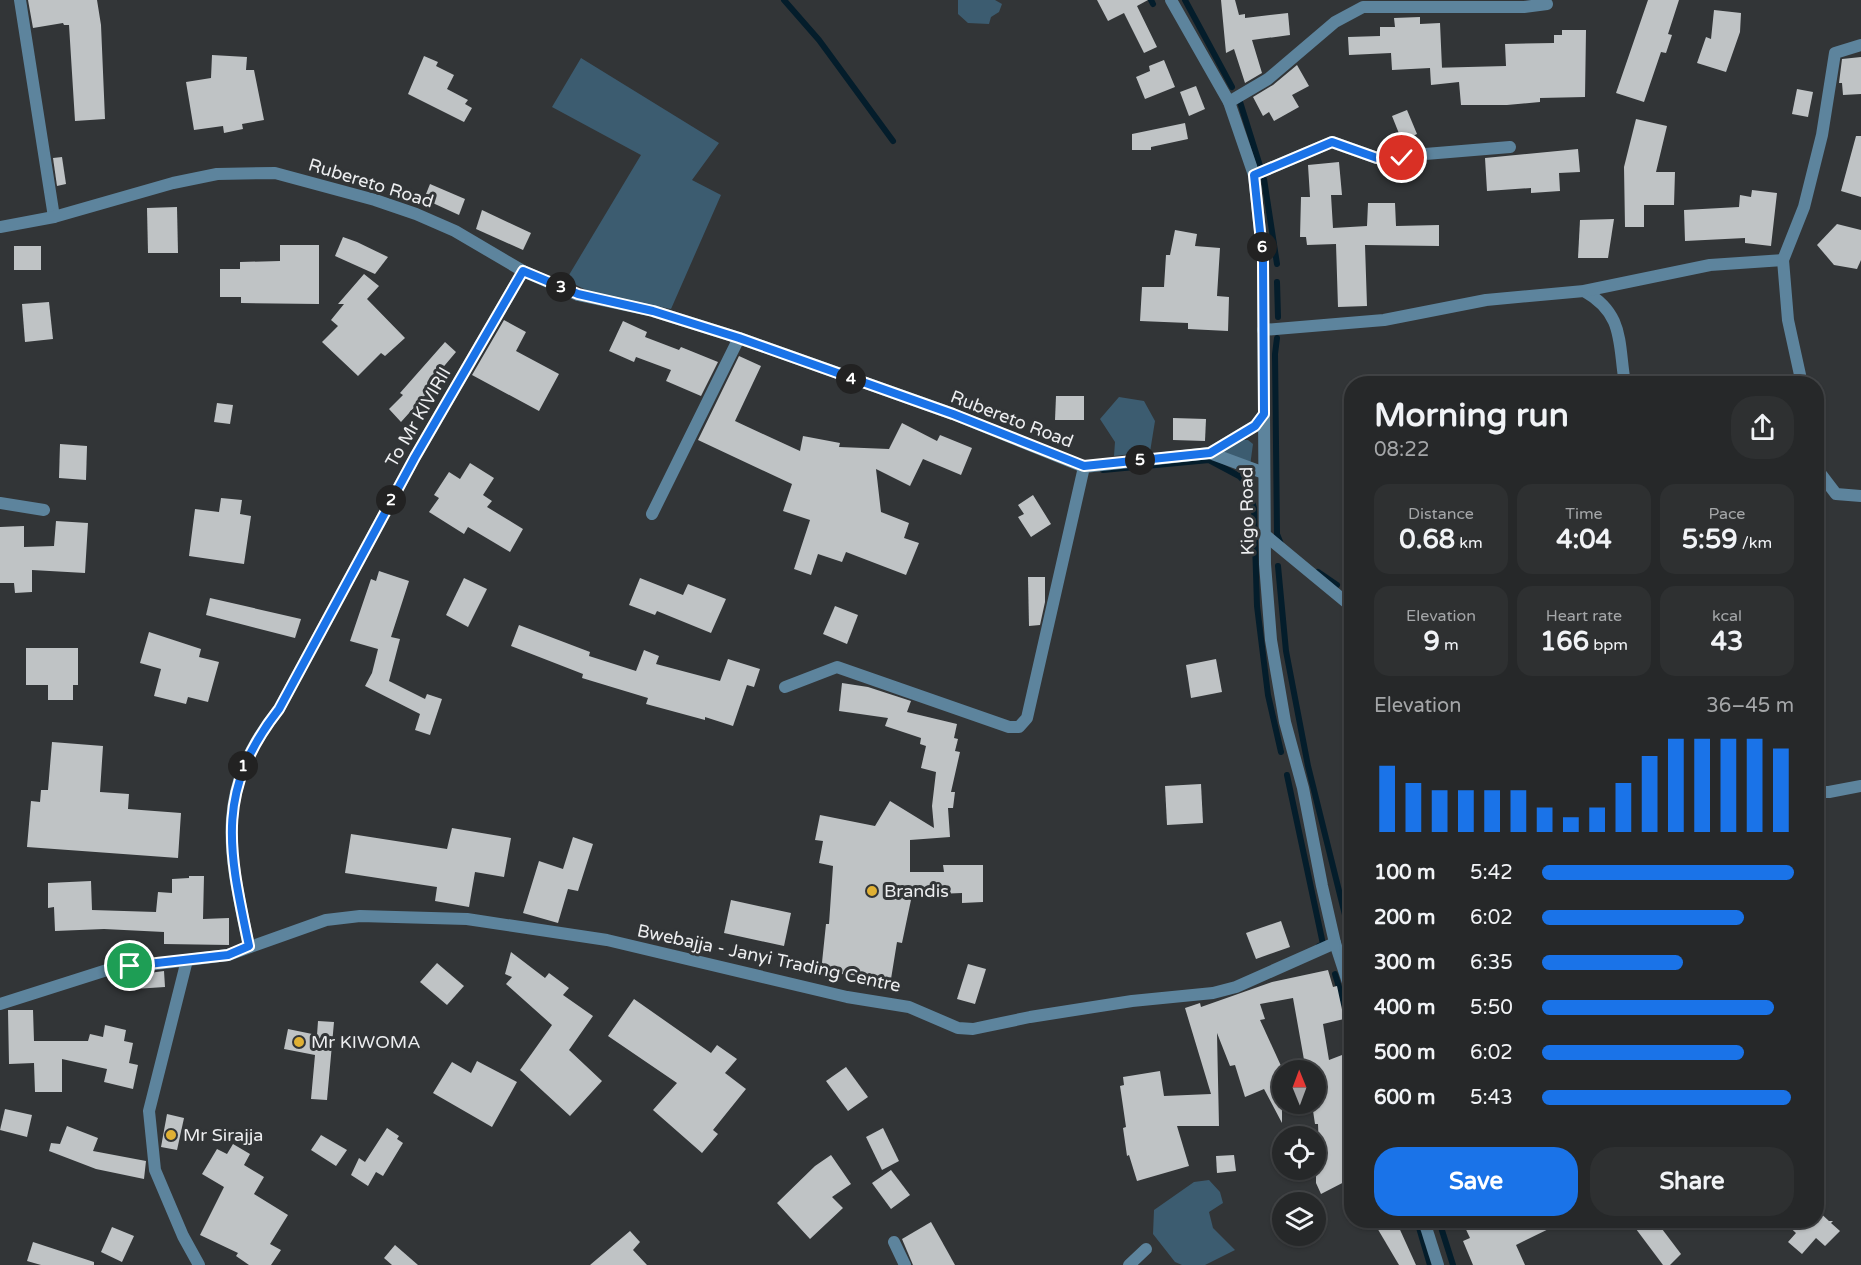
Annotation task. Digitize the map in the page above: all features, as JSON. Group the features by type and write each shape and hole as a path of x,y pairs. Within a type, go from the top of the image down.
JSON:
{"street":[{"path":"20,0 54,217"},
{"name":"Kigo Road","path":"1172,0 1229,102 1254,175 1263,260 1265,535 1272,640 1278,687 1303,788 1335,943 1344,971"},
{"path":"1229,102 1268,79 1335,22 1363,7 1524,7 1547,4"},
{"path":"1800,376 1788,320 1783,260 1804,207 1822,135 1835,53 1861,45"},
{"path":"1254,175 1332,142 1377,158 1510,147"},
{"name":"Rubereto Road","path":"0,227 54,217 173,183 217,174 275,173 375,200 416,214 455,231 523,271 578,294 653,311 739,338 953,414 1084,466 1210,453 1264,473"},
{"path":"1263,330 1384,320 1486,300 1584,291 1710,265 1783,260"},
{"name":"To Mr KIVIRII","path":"249,946 232,866 230,838 235,795 241,769 262,731 279,709 415,457 523,271"},
{"path":"1584,291 1606,305 1617,327 1624,376"},
{"path":"652,514 739,338"},
{"path":"1210,453 1255,426 1264,414"},
{"path":"785,687 837,667 1009,727 1018,727 1027,718 1084,466"},
{"path":"1824,478 1836,494 1861,496"},
{"path":"0,503 44,510"},
{"path":"1265,535 1344,600"},
{"path":"1824,792 1861,786"},
{"name":"Bwebajja - Janyi Trading Centre","path":"0,1004 106,970 228,955 327,920 360,916 467,919 607,940 847,997 909,1006 958,1028 972,1029 1030,1017 1132,1001 1213,993 1236,987 1335,943"},
{"path":"187,960 149,1111 154,1170 183,1236 199,1265"},
{"path":"1426,1228 1437,1264"},
{"path":"894,1242 905,1265"},
{"path":"1129,1265 1146,1249"}],"shaded area":[{"path":"958,0 995,0 1002,4 999,12 991,17 989,24 968,23 958,14"},
{"path":"581,58 719,143 692,180 721,195 671,309 592,293 566,280 641,155 552,107"},
{"path":"1119,397 1144,401 1155,421 1150,452 1114,456 1115,442 1100,419"},
{"path":"1242,440 1248,440 1253,444 1250,466 1219,452"},
{"path":"1209,1180 1220,1192 1223,1203 1209,1212 1213,1228 1235,1250 1205,1265 1182,1265 1175,1262 1153,1234 1154,1210 1194,1182"}],"building":[{"path":"28,0 97,0 101,25 105,119 75,121 69,25 63,23 33,28"},
{"path":"1097,0 1148,0 1137,6 1157,47 1144,53 1124,13 1108,21"},
{"path":"1221,0 1235,0 1239,15 1245,14 1245,18 1288,13 1290,35 1252,40 1262,73 1245,83 1234,49 1226,53"},
{"path":"1648,0 1679,0 1668,34 1672,35 1666,53 1661,52 1644,102 1616,93"},
{"path":"1714,10 1741,13 1740,32 1726,72 1697,63 1706,37 1711,39"},
{"path":"1420,17 1420,24 1440,23 1442,68 1506,66 1505,44 1554,43 1554,35 1562,35 1562,30 1586,30 1585,97 1540,98 1540,102 1507,105 1461,105 1459,82 1431,85 1430,68 1392,70 1391,53 1349,55 1348,37 1380,36 1380,27 1395,27 1394,18"},
{"path":"212,55 247,57 246,70 254,70 264,120 242,124 243,129 224,133 223,126 194,130 186,82 211,78"},
{"path":"424,56 438,62 436,66 454,75 447,89 468,100 465,104 472,108 464,122 408,94"},
{"path":"1861,57 1861,94 1843,95 1842,83 1839,83 1842,59"},
{"path":"1164,60 1175,87 1145,99 1136,77 1150,71 1149,66"},
{"path":"1297,65 1309,86 1292,95 1299,107 1274,121 1269,112 1263,116 1253,97 1273,85"},
{"path":"1196,86 1205,109 1189,116 1180,92"},
{"path":"1797,89 1813,92 1808,117 1792,114"},
{"path":"1407,110 1417,134 1402,141 1392,116"},
{"path":"1636,119 1667,126 1656,172 1675,172 1674,205 1644,205 1644,227 1625,227 1624,167"},
{"path":"1185,123 1188,139 1151,147 1151,150 1132,150 1132,134"},
{"path":"1856,136 1861,136 1861,197 1841,191"},
{"path":"1578,149 1580,172 1559,173 1560,191 1531,193 1531,188 1487,191 1485,158"},
{"path":"62,157 66,184 57,186 53,158"},
{"path":"1339,162 1342,195 1331,195 1333,228 1367,226 1368,203 1395,203 1396,226 1439,225 1439,246 1365,245 1367,306 1338,307 1336,244 1307,245 1306,237 1300,237 1301,197 1310,197 1308,165"},
{"path":"430,184 465,199 459,215 424,199"},
{"path":"1752,190 1777,193 1771,246 1745,243 1745,238 1685,241 1684,210 1739,207 1740,195 1751,197"},
{"path":"177,207 178,253 148,253 147,208"},
{"path":"482,210 531,233 523,250 476,229"},
{"path":"1614,219 1608,258 1578,258 1580,220"},
{"path":"1837,224 1861,230 1861,260 1857,269 1834,265 1817,245"},
{"path":"1175,230 1197,234 1195,246 1220,248 1217,296 1229,297 1228,331 1188,329 1188,323 1140,321 1142,287 1164,287 1166,255 1170,255"},
{"path":"343,237 388,257 375,274 335,256"},
{"path":"280,245 319,245 319,304 241,303 241,297 220,297 220,269 240,269 240,262 280,261"},
{"path":"14,246 41,246 41,270 14,270"},
{"path":"364,274 379,286 367,299 405,338 385,356 381,353 358,376 322,342 338,326 331,320 344,304 338,304"},
{"path":"49,302 53,339 25,342 22,304"},
{"path":"504,320 526,332 516,351 559,374 539,411 472,375"},
{"path":"623,321 647,332 645,337 679,350 681,347 718,362 701,396 666,381 671,370 636,357 634,362 609,351"},
{"path":"445,342 456,352 424,390 427,393 401,422 389,409 403,395 400,393"},
{"path":"739,356 761,366 735,421 800,451 803,436 840,443 839,447 889,449 902,423 937,441 940,435 972,448 961,475 923,459 910,486 876,469 881,512 909,523 904,538 919,543 906,575 846,552 842,562 818,554 811,575 794,569 810,520 783,511 792,484 698,440"},
{"path":"1056,396 1084,396 1084,420 1055,420"},
{"path":"217,403 233,405 230,424 214,422"},
{"path":"1173,418 1206,419 1205,441 1173,440"},
{"path":"60,444 87,446 86,480 59,478"},
{"path":"470,463 494,478 483,495 492,501 487,507 523,529 510,552 468,527 464,534 429,512 439,498 434,495 449,472 460,479"},
{"path":"1033,495 1051,524 1031,537 1018,517 1024,514 1018,505"},
{"path":"221,498 242,500 240,514 251,516 244,564 189,556 195,509 219,512"},
{"path":"56,521 88,523 85,573 32,570 32,592 15,593 14,583 0,583 0,527 24,526 24,547 54,546"},
{"path":"379,571 409,581 391,637 400,639 389,681 425,699 427,694 442,699 430,735 415,730 420,714 365,686 372,673 378,649 350,641 371,579 376,581"},
{"path":"1028,577 1045,577 1045,602 1040,625 1029,626"},
{"path":"464,578 487,589 468,627 446,615"},
{"path":"640,578 683,595 688,584 726,599 711,633 657,611 655,615 629,605"},
{"path":"210,598 301,619 295,638 206,615"},
{"path":"835,606 858,615 847,644 823,634"},
{"path":"519,625 590,652 589,656 636,671 644,650 659,656 656,664 720,681 728,659 760,669 754,687 747,685 733,726 705,717 705,720 646,704 648,698 582,678 583,674 511,646"},
{"path":"149,632 201,649 199,657 219,662 208,702 188,697 186,704 154,696 161,669 140,663"},
{"path":"26,648 78,648 78,685 73,685 73,700 48,700 48,685 26,685"},
{"path":"1216,659 1222,692 1191,698 1186,665"},
{"path":"842,683 868,687 911,701 907,712 957,724 954,738 958,739 955,751 960,752 951,792 955,792 953,808 948,808 950,837 910,840 910,872 944,872 943,865 983,865 983,902 962,903 962,893 912,895 902,943 897,942 891,979 821,972 826,924 829,924 833,866 819,863 823,841 815,840 820,815 875,826 890,801 934,828 932,806 936,772 921,768 926,746 920,744 921,738 885,726 888,718 839,711"},
{"path":"52,742 103,746 100,792 129,794 128,809 181,813 178,858 27,847 31,801 40,802 41,790 48,790"},
{"path":"1201,784 1203,823 1167,825 1165,786"},
{"path":"452,828 511,838 504,877 475,872 469,907 435,901 437,887 345,873 351,834 447,849"},
{"path":"573,837 593,844 578,891 568,889 558,923 523,913 539,861 563,869"},
{"path":"189,876 204,876 203,919 229,918 229,945 164,944 164,932 104,929 55,931 54,907 48,908 48,883 91,881 92,910 156,912 158,892 172,893 172,879 189,878"},
{"path":"731,900 791,913 784,946 724,933"},
{"path":"1281,921 1290,947 1256,959 1246,933"},
{"path":"511,952 545,978 549,973 569,988 563,995 593,1016 569,1050 602,1081 570,1116 520,1070 552,1025 506,984 512,977 505,974"},
{"path":"437,963 464,986 447,1005 420,982"},
{"path":"968,964 986,969 975,1004 957,999"},
{"path":"1328,970 1333,987 1337,986 1344,1019 1323,1024 1329,1060 1342,1055 1344,1059 1344,1182 1325,1192 1320,1192 1316,1183 1316,1180 1326,1180 1326,1126 1315,1124 1314,1114 1326,1114 1326,1060 1304,1060 1293,998 1260,1004 1265,1019 1260,1020 1278,1060 1272,1060 1272,1104 1264,1089 1245,1097 1235,1065 1230,1066 1217,1033 1219,1126 1177,1126 1189,1166 1137,1181 1129,1155 1127,1156 1123,1128 1126,1127 1120,1086 1124,1085 1123,1077 1160,1071 1164,1096 1211,1094 1185,1008 1200,1003 1201,1007 1272,982"},
{"path":"164,971 165,987 134,989 134,975"},
{"path":"634,999 711,1053 717,1045 737,1059 725,1073 746,1089 713,1130 718,1134 702,1153 653,1110 677,1083 608,1036"},
{"path":"8,1010 33,1010 34,1041 88,1041 90,1034 103,1037 105,1025 126,1030 124,1041 133,1043 129,1063 138,1065 133,1089 104,1082 107,1069 62,1059 62,1092 35,1092 34,1063 9,1064"},
{"path":"318,1021 334,1022 327,1100 311,1099 315,1055 284,1049 288,1029 317,1035"},
{"path":"477,1061 517,1082 492,1127 433,1093 452,1062 471,1073"},
{"path":"846,1067 868,1097 848,1111 826,1081"},
{"path":"5,1109 32,1115 27,1137 0,1130"},
{"name":"Mr Sirajja","path":"167,1114 184,1118 177,1150 161,1147"},
{"path":"67,1126 98,1138 93,1151 146,1161 144,1179 96,1169 49,1151 51,1143 60,1144"},
{"path":"387,1128 399,1136 397,1139 403,1143 383,1176 376,1172 368,1186 351,1175 359,1158 365,1162"},
{"path":"883,1128 899,1161 882,1170 866,1137"},
{"path":"321,1135 347,1150 336,1166 311,1150"},
{"path":"233,1144 250,1154 244,1165 264,1177 254,1194 288,1215 270,1244 281,1250 271,1265 249,1265 236,1256 238,1253 200,1235 224,1187 202,1174 217,1149 227,1154"},
{"path":"831,1155 851,1184 832,1197 843,1208 810,1239 777,1203 815,1166"},
{"path":"1234,1155 1236,1171 1217,1173 1216,1156"},
{"path":"891,1170 910,1195 891,1209 872,1183"},
{"path":"1824,1216 1829,1221 1833,1221 1831,1223 1840,1231 1825,1246 1816,1238 1802,1254 1788,1242 1796,1233 1791,1228 1824,1228"},
{"path":"931,1222 955,1265 913,1265 902,1239"},
{"path":"112,1227 134,1236 122,1262 101,1252"},
{"path":"1377,1228 1399,1228 1416,1265 1399,1265"},
{"path":"1465,1228 1551,1228 1516,1245 1525,1265 1473,1265 1463,1241 1470,1238"},
{"path":"1635,1228 1661,1228 1681,1254 1670,1265 1663,1265"},
{"path":"630,1231 640,1242 633,1250 647,1265 590,1265"},
{"path":"33,1242 94,1262 94,1265 41,1265 27,1261"},
{"path":"395,1245 418,1265 392,1265 384,1258"}],"waterway":[{"path":"784,0 819,40 893,141"},
{"path":"1151,0 1153,4"},
{"path":"1185,0 1232,87"},
{"path":"1240,102 1260,166"},
{"path":"1264,179 1277,264"},
{"path":"1277,282 1278,317"},
{"path":"1277,338 1275,354 1277,534 1281,544"},
{"path":"1103,470 1209,460 1239,476 1247,484 1254,508 1257,606 1268,695 1281,752"},
{"path":"1278,566 1286,651 1308,766 1344,911"},
{"path":"1318,572 1337,585"},
{"path":"1287,775 1323,944 1319,946"},
{"path":"1335,974 1344,1004"},
{"path":"1419,1228 1430,1265"},
{"path":"1441,1228 1453,1265"}],"place":[{"name":"Brandis","path":"872,891"},
{"name":"Mr KIWOMA","path":"299,1042"},
{"name":"Mr Sirajja","path":"171,1135"}],"route":[{"path":"130,966 228,955 249,946 232,866 230,838 235,795 241,769 262,731 279,709 415,457 523,271 602,302 653,311 739,338 953,414 1084,466 1210,453 1255,426 1264,414 1263,260 1254,175 1332,142 1377,158 1402,158"}]}
